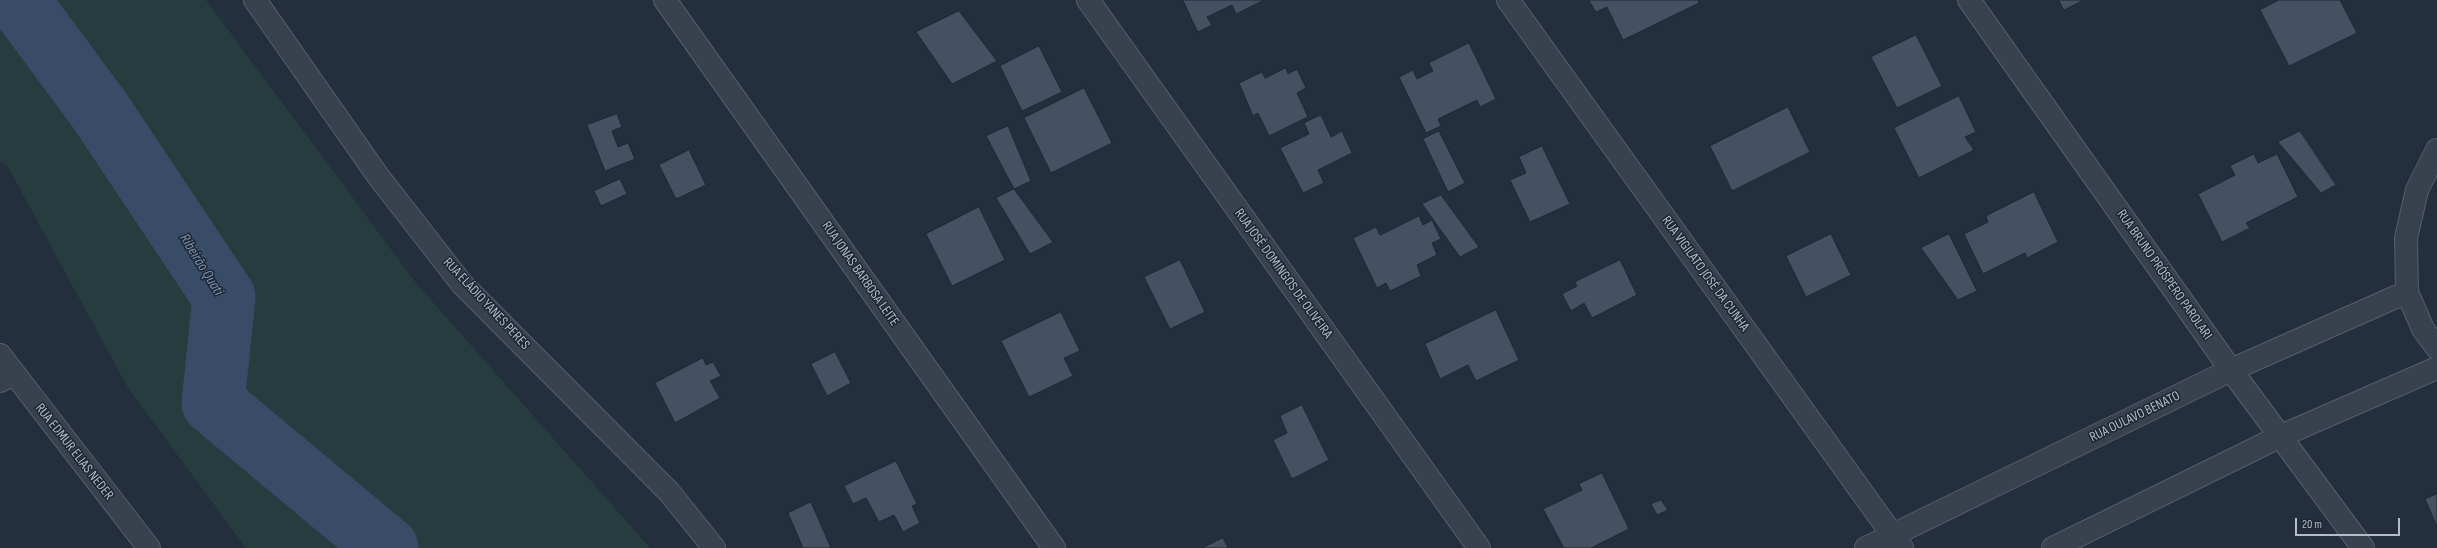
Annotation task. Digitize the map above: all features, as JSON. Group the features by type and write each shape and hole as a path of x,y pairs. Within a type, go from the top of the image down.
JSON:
{"street":[{"name":"RUA ELÁDIO YANES PERES","path":"255,0 378,176 462,284 669,492 714,548"},
{"name":"RUA JONAS BARBOSA LEITE","path":"665,0 1054,548"},
{"name":"RUA JOSÉ DOMINGOS DE OLIVEIRA","path":"1088,0 1479,548"},
{"name":"RUA VIGILATO JOSÉ DA CUNHA","path":"1508,0 1898,541"},
{"name":"RUA BRUNO PRÓSPERO PAROLARI","path":"1970,0 2231,370 2363,548"},
{"path":"2437,150 2417,190 2406,238 2407,292 2423,329 2437,348"},
{"name":"RUA OULAVO BENATO","path":"1866,548 1898,541 2231,370 2407,292"},
{"name":"RUA EDMUR ELIAS NEDER","path":"0,355 7,377 149,548"},
{"path":"2053,548 2281,436 2437,368"}],"green space":[{"path":"0,0 206,0 416,283 650,548 246,548 128,388 8,167 0,162"}],"building":[{"path":"1183,0 1264,0 1236,14 1232,5 1207,17 1212,25 1198,32"},
{"path":"1589,0 1698,0 1699,3 1623,40 1607,7 1596,12"},
{"path":"2059,0 2084,0 2064,10"},
{"path":"2279,0 2340,0 2357,33 2289,66 2260,10"},
{"path":"959,11 997,61 952,84 916,32"},
{"path":"1916,35 1942,86 1897,108 1871,57"},
{"path":"1469,43 1496,99 1480,107 1477,100 1438,119 1441,126 1426,133 1399,77 1413,70 1417,79 1433,71 1429,63"},
{"path":"1039,46 1062,92 1022,111 1000,66"},
{"path":"1286,68 1288,74 1297,69 1306,88 1297,93 1308,117 1269,136 1258,113 1253,116 1239,83 1262,72 1265,78"},
{"path":"1084,88 1112,143 1051,173 1024,118"},
{"path":"1959,96 1976,132 1965,137 1974,150 1919,178 1894,128"},
{"path":"1788,107 1810,152 1732,191 1710,146"},
{"path":"617,114 622,127 612,131 618,147 628,143 635,159 605,171 587,125"},
{"path":"1321,115 1331,137 1342,131 1352,153 1318,170 1324,183 1303,193 1280,148 1309,134 1304,123"},
{"path":"1008,126 1031,181 1014,189 986,136"},
{"path":"1439,131 1465,183 1448,192 1423,139"},
{"path":"2300,131 2336,185 2321,193 2278,142"},
{"path":"1542,146 1570,204 1530,222 1510,180 1526,173 1519,157"},
{"path":"689,150 706,185 676,199 659,165"},
{"path":"2254,154 2258,163 2277,154 2298,197 2246,223 2250,228 2222,242 2198,194 2235,175 2230,166"},
{"path":"620,179 627,194 601,206 594,191"},
{"path":"1014,189 1053,242 1030,254 996,198"},
{"path":"2034,192 2058,242 2027,258 2025,253 1983,274 1964,234 1988,222 1986,216"},
{"path":"1441,195 1479,247 1460,257 1422,204"},
{"path":"979,207 1005,260 952,286 926,234"},
{"path":"1419,216 1423,225 1432,220 1441,239 1432,243 1437,255 1417,265 1421,276 1390,291 1386,283 1377,288 1353,238 1376,227 1380,235"},
{"path":"1831,234 1851,275 1806,297 1786,256"},
{"path":"1949,234 1977,291 1958,300 1921,248"},
{"path":"1180,260 1205,312 1170,329 1144,277"},
{"path":"1620,260 1637,295 1592,318 1584,303 1571,311 1562,294 1577,286 1575,282"},
{"path":"1496,310 1519,360 1476,381 1468,365 1440,379 1425,344"},
{"path":"1061,312 1080,351 1064,358 1073,376 1029,397 1001,341"},
{"path":"835,352 851,383 827,396 811,364"},
{"path":"703,358 706,365 713,362 721,376 710,381 720,398 675,423 655,383"},
{"path":"1302,405 1329,460 1292,479 1273,440 1287,433 1280,416"},
{"path":"896,461 917,504 912,506 920,523 903,532 894,515 879,522 866,498 853,504 844,486"},
{"path":"1602,473 1629,529 1591,548 1564,548 1543,509 1582,490 1579,484"},
{"path":"2437,494 2437,527 2425,499"},
{"path":"1661,500 1668,510 1657,515 1651,504"},
{"path":"811,502 831,548 803,548 788,513"},
{"path":"1223,538 1228,548 1202,548"}],"waterway":[{"name":"Ribeirão Quati","path":"18,0 100,111 224,297 213,403 387,548"}]}
